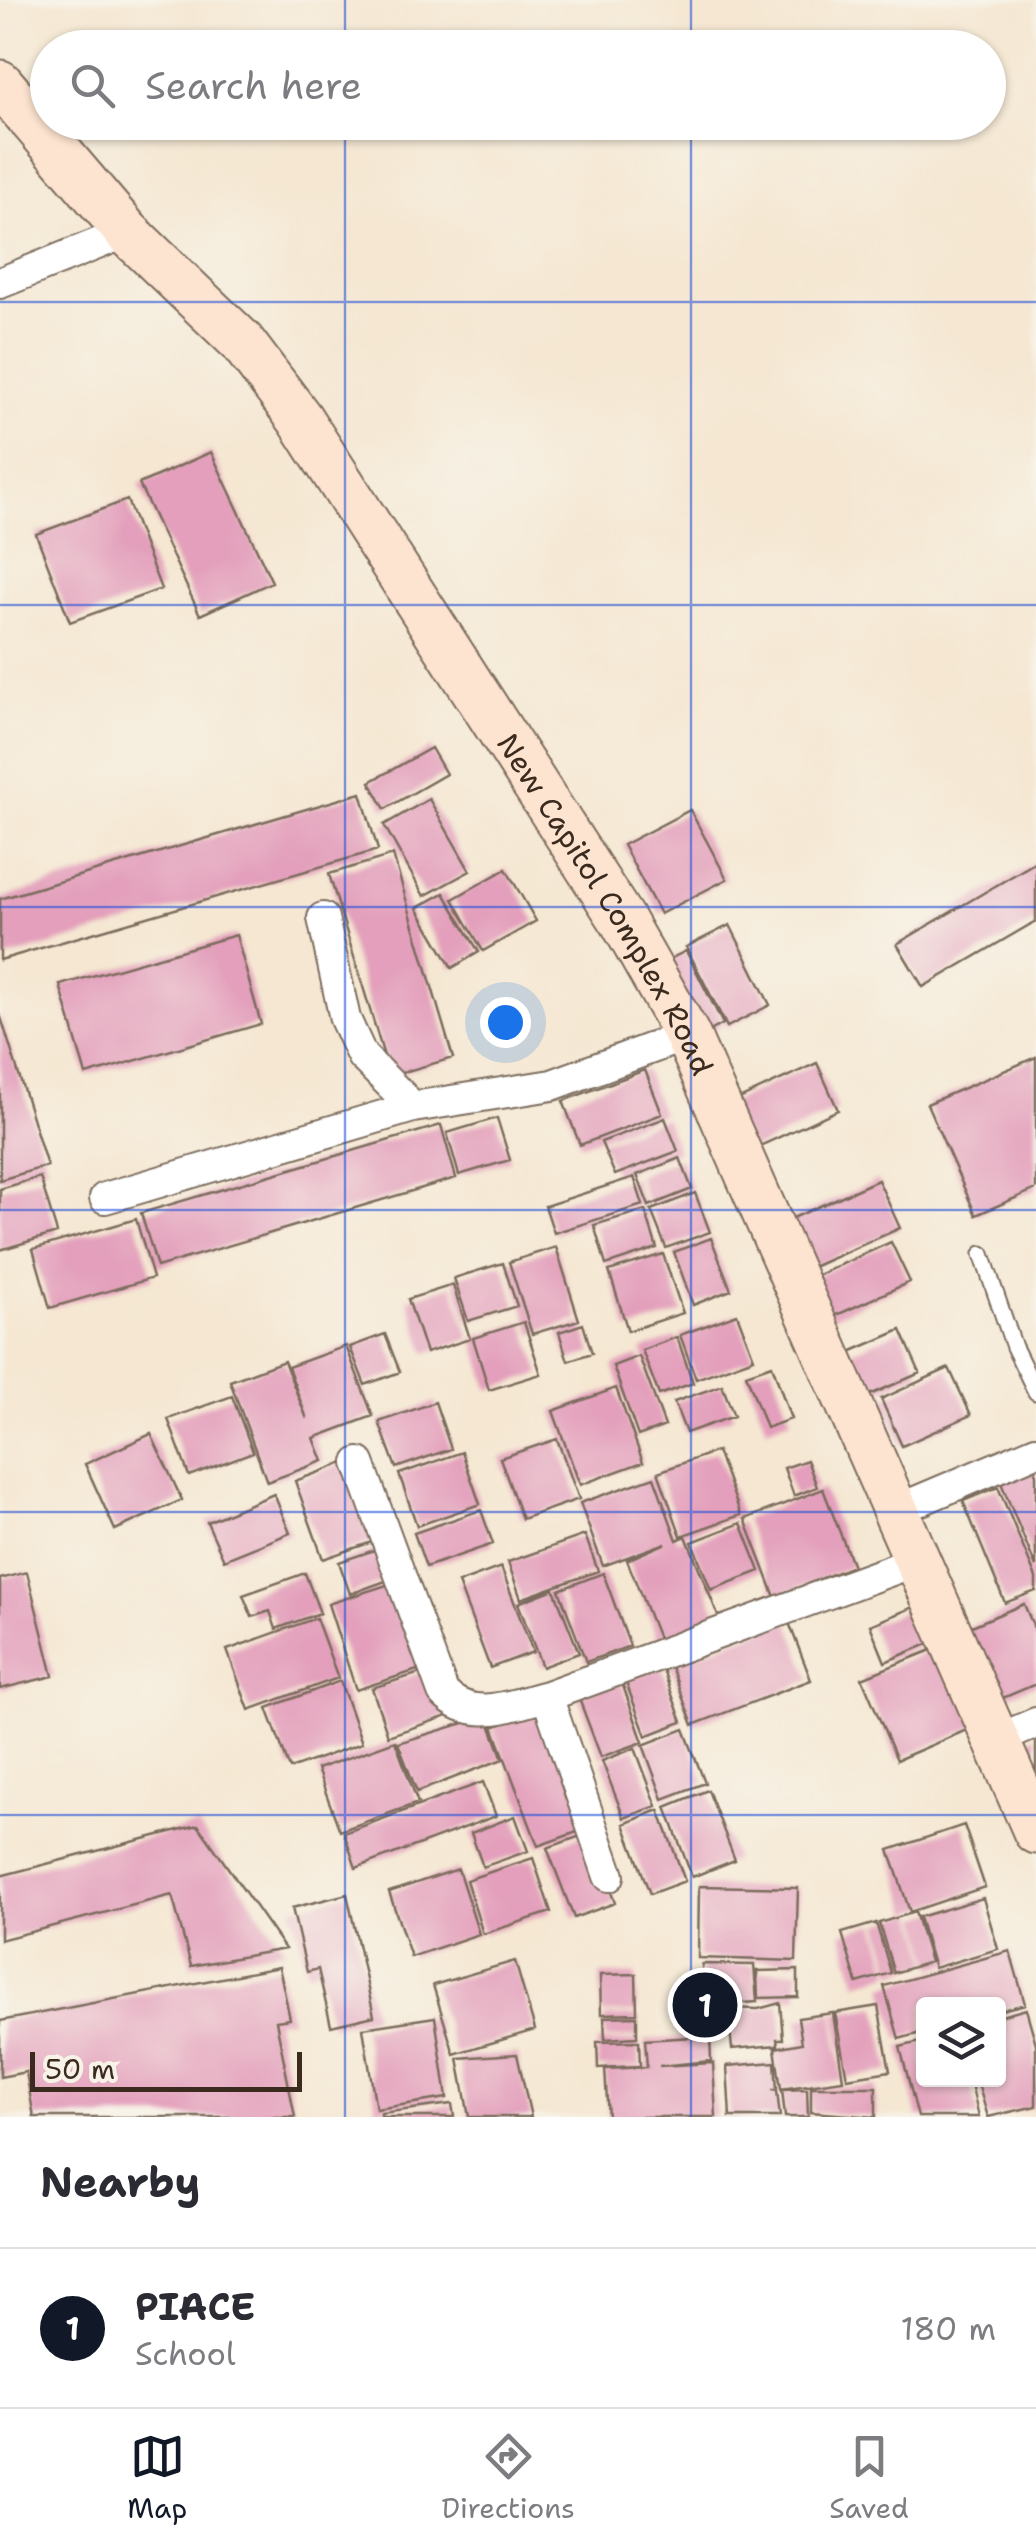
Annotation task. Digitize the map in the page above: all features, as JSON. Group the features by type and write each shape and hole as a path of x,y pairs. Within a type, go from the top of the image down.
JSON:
{"main road":[{"name":"New Capitol Complex Road","path":"0,83 30,118"},
{"name":"New Capitol Complex Road","path":"49,140 127,232 242,342 300,419 622,920 687,1035 919,1560 1018,1731 1036,1831"}],"street":[{"path":"0,283 127,232"},
{"path":"324,918 345,1019 362,1056 413,1107"},
{"path":"105,1198 413,1107 552,1085 596,1072 687,1035"},
{"path":"898,1510 1036,1450"},
{"path":"359,1463 443,1692 455,1705 472,1710 495,1709 546,1696 919,1560"},
{"path":"546,1696 609,1876"}],"lane":[{"path":"982,1254 1014,1347 1036,1392"}],"building":[{"path":"211,452 272,582 200,615 139,484"},
{"path":"127,500 161,589 70,622 36,534"},
{"path":"431,748 446,774 385,809 370,782"},
{"path":"361,793 378,850 0,960 0,899"},
{"path":"429,799 470,871 424,896 384,825"},
{"path":"690,810 727,879 660,914 623,845"},
{"path":"393,855 453,1058 390,1076 329,874"},
{"path":"1036,862 1036,921 923,987 897,944"},
{"path":"506,869 536,921 483,951 453,899"},
{"path":"444,893 479,952 452,968 417,908"},
{"path":"730,925 770,1005 727,1027 686,947"},
{"path":"236,935 261,1024 86,1075 60,985"},
{"path":"686,951 723,1024 691,1041 654,967"},
{"path":"0,1014 47,1166 0,1180"},
{"path":"1036,1057 1036,1189 976,1215 927,1104"},
{"path":"817,1063 838,1110 749,1151 728,1104"},
{"path":"645,1070 662,1114 580,1145 563,1101"},
{"path":"497,1118 510,1160 459,1175 447,1133"},
{"path":"665,1118 678,1151 615,1175 601,1142"},
{"path":"441,1125 456,1178 157,1267 141,1213"},
{"path":"680,1158 692,1189 649,1206 637,1175"},
{"path":"40,1177 57,1233 0,1250 0,1189"},
{"path":"634,1177 643,1205 554,1233 545,1206"},
{"path":"878,1180 900,1228 797,1274 775,1226"},
{"path":"695,1193 710,1232 666,1248 651,1210"},
{"path":"645,1210 657,1248 606,1265 594,1225"},
{"path":"136,1219 153,1278 50,1308 33,1249"},
{"path":"711,1238 731,1290 693,1305 674,1252"},
{"path":"891,1242 910,1282 819,1323 800,1283"},
{"path":"556,1247 579,1320 532,1334 509,1262"},
{"path":"663,1254 683,1313 628,1331 609,1271"},
{"path":"503,1263 517,1306 468,1321 454,1278"},
{"path":"453,1285 470,1339 426,1353 408,1299"},
{"path":"737,1314 754,1358 696,1379 680,1335"},
{"path":"524,1322 541,1374 489,1390 473,1338"},
{"path":"583,1324 592,1353 568,1361 559,1332"},
{"path":"901,1330 920,1373 854,1402 834,1359"},
{"path":"385,1334 400,1372 365,1385 350,1347"},
{"path":"677,1337 693,1383 659,1395 642,1350"},
{"path":"346,1346 373,1416 314,1438 323,1461 267,1482 230,1381 284,1361 307,1419 288,1367"},
{"path":"639,1356 665,1426 638,1436 613,1366"},
{"path":"772,1365 791,1419 766,1428 746,1374"},
{"path":"949,1368 971,1415 902,1446 881,1399"},
{"path":"722,1385 734,1416 686,1433 674,1402"},
{"path":"616,1388 643,1462 580,1485 553,1411"},
{"path":"232,1396 253,1452 189,1476 168,1419"},
{"path":"435,1402 451,1449 396,1468 379,1422"},
{"path":"151,1434 182,1500 115,1530 85,1464"},
{"path":"557,1439 579,1499 522,1519 500,1458"},
{"path":"717,1451 741,1515 681,1536 658,1472"},
{"path":"462,1452 480,1504 417,1526 399,1474"},
{"path":"807,1460 817,1487 794,1496 784,1468"},
{"path":"349,1461 378,1540 323,1559 295,1481"},
{"path":"1036,1462 1036,1567 999,1478"},
{"path":"654,1477 677,1540 686,1536 719,1618 659,1641 627,1560 666,1543 603,1566 580,1503"},
{"path":"998,1487 1036,1578 1036,1591 1005,1603 963,1501"},
{"path":"823,1489 853,1566 775,1597 745,1519"},
{"path":"274,1494 290,1533 224,1560 207,1522"},
{"path":"481,1510 493,1544 426,1567 414,1533"},
{"path":"741,1523 760,1571 711,1590 692,1542"},
{"path":"585,1535 598,1571 521,1599 508,1562"},
{"path":"383,1547 394,1578 350,1594 339,1562"},
{"path":"501,1567 533,1652 490,1668 458,1583"},
{"path":"27,1572 53,1676 0,1689 0,1579"},
{"path":"305,1573 320,1613 276,1629 270,1611 252,1617 243,1595"},
{"path":"603,1573 630,1646 586,1662 559,1590"},
{"path":"399,1581 427,1667 356,1690 328,1604"},
{"path":"554,1589 579,1653 542,1667 518,1603"},
{"path":"933,1599 949,1635 885,1662 870,1625"},
{"path":"1024,1604 1036,1633 1036,1684 991,1703 960,1631"},
{"path":"316,1618 338,1678 249,1710 227,1650"},
{"path":"788,1620 811,1680 693,1725 670,1664"},
{"path":"949,1643 983,1723 897,1760 862,1678"},
{"path":"662,1667 682,1722 646,1736 625,1680"},
{"path":"433,1669 448,1716 388,1736 372,1688"},
{"path":"621,1680 643,1742 601,1757 578,1696"},
{"path":"340,1681 362,1743 290,1769 267,1708"},
{"path":"546,1707 591,1827 538,1846 493,1727"},
{"path":"487,1716 503,1759 417,1792 398,1743"},
{"path":"684,1729 705,1783 663,1799 643,1745"},
{"path":"1036,1737 1036,1789 1011,1746"},
{"path":"395,1741 418,1803 340,1831 317,1769"},
{"path":"635,1748 657,1806 624,1818 602,1761"},
{"path":"483,1782 496,1816 356,1868 344,1833"},
{"path":"708,1790 735,1860 692,1877 666,1807"},
{"path":"659,1810 685,1881 650,1894 624,1824"},
{"path":"515,1816 528,1851 483,1867 471,1833"},
{"path":"198,1825 285,1949 191,1966 172,1895 0,1940 0,1876"},
{"path":"964,1825 985,1887 910,1912 889,1850"},
{"path":"589,1833 615,1903 574,1918 547,1848"},
{"path":"533,1858 551,1912 483,1934 466,1880"},
{"path":"458,1869 479,1934 411,1957 389,1892"},
{"path":"699,1886 798,1888 796,1961 698,1958"},
{"path":"347,1894 374,2016 331,2026 318,1969 307,1972 292,1908"},
{"path":"983,1898 998,1949 934,1968 919,1917"},
{"path":"915,1912 930,1962 894,1973 879,1923"},
{"path":"876,1923 891,1973 857,1983 842,1933"},
{"path":"1010,1951 1025,2004 1006,2009 1006,1997 916,1997 916,2034 899,2039 884,1986"},
{"path":"515,1961 535,2030 454,2054 433,1985"},
{"path":"702,1964 754,1965 757,2002 716,2005 715,1986 703,1987"},
{"path":"279,1967 290,2019 276,2021 295,2117 34,2117 26,2072 0,2077 0,2021"},
{"path":"798,1970 798,1997 758,1998 757,1971"},
{"path":"636,1974 637,2013 601,2014 600,1975"},
{"path":"780,2003 783,2039 777,2039 778,2045 732,2049 728,2008 758,2009"},
{"path":"878,2006 890,2071 847,2078 835,2013"},
{"path":"1026,2009 1036,2044 1036,2106 988,2117 979,2087 1006,2087 1006,2015"},
{"path":"833,2013 843,2080 781,2089 775,2048 802,2043 798,2018"},
{"path":"637,2016 637,2037 605,2039 604,2017"},
{"path":"435,2017 447,2098 376,2109 363,2028"},
{"path":"710,2036 711,2061 659,2066 713,2063 716,2117 608,2117 605,2069 647,2067 645,2040"},
{"path":"639,2041 640,2066 598,2068 597,2042"},
{"path":"916,2043 916,2087 972,2087 979,2117 918,2117 900,2047"},
{"path":"517,2054 531,2117 469,2117 458,2058"},
{"path":"775,2062 777,2090 772,2090 777,2091 780,2117 730,2117 727,2066"},
{"path":"811,2087 876,2087 876,2117 811,2112"},
{"path":"807,2089 808,2117 785,2117 782,2090"},
{"path":"452,2104 454,2117 381,2117 381,2113"}],"place":[{"name":"PIACE","path":"705,2005"}]}
